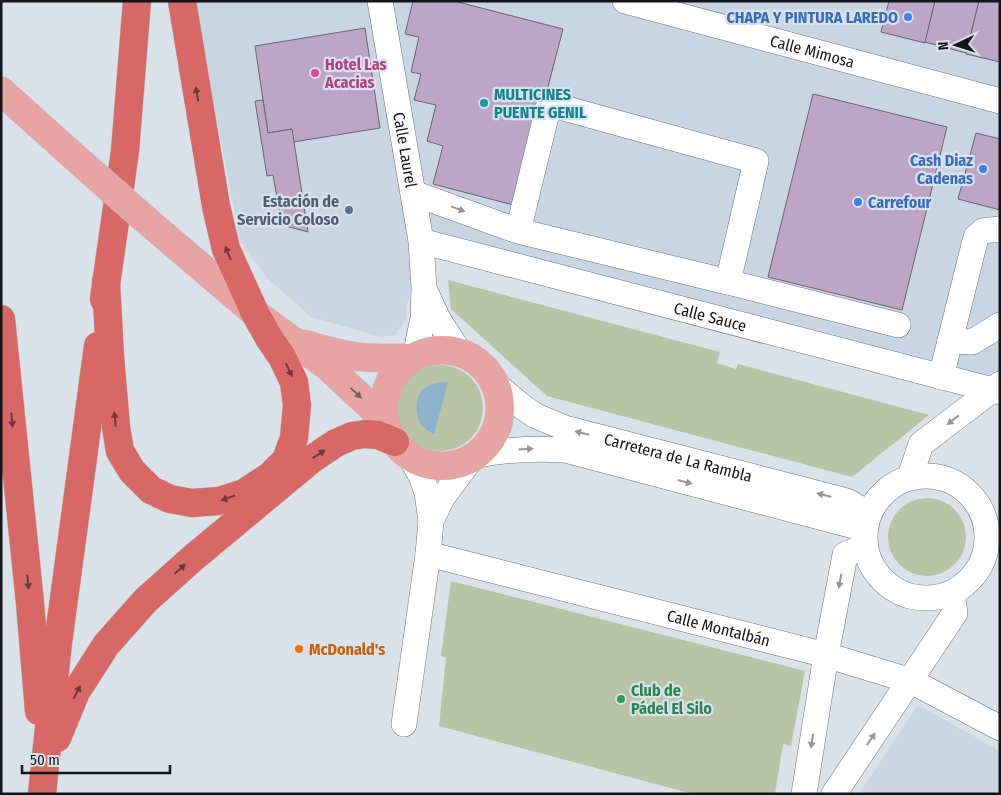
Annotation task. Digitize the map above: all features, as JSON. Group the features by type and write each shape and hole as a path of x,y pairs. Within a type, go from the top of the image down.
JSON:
{"highway":[{"path":"106,282 116,427 120,451 132,471 152,490 170,499 192,503 219,501 244,493 270,476 286,460 294,438 298,405 294,382 282,356 255,313 226,250 216,206 182,1"},
{"path":"43,782 58,643 124,151 136,3"},
{"path":"1,319 30,603 43,782"},
{"path":"43,782 76,692 106,645 146,600 193,558 312,459 336,443 352,436 365,434 397,440"}],"main road":[{"path":"1,91 146,220 255,313 327,366 397,440 431,466 451,466 474,457 491,440 499,423 500,404 496,385 490,374 482,365 460,353 446,350 431,351 414,357 378,358 353,356 322,350 292,340"},
{"path":"397,440 384,402 389,385 399,370 414,357"}],"street":[{"name":"Calle Laurel","path":"380,1 421,241 424,288 423,318 414,357"},
{"name":"Calle Mimosa","path":"625,1 1000,101"},
{"path":"518,231 549,104 756,161 728,282"},
{"path":"412,193 518,231 898,324"},
{"path":"941,377 976,237 983,231 1000,229"},
{"name":"Calle Sauce","path":"421,241 941,377 997,389"},
{"path":"622,293 630,258"},
{"path":"424,288 438,319 460,353"},
{"path":"950,341 972,342 1000,325"},
{"name":"Carretera de La Rambla","path":"496,385 536,416 565,428 847,501 866,530"},
{"path":"910,477 921,444 997,389"},
{"path":"397,440 422,478 427,493 431,521 404,724"},
{"name":"Carretera de La Rambla","path":"474,457 497,451 534,448 565,450 866,530"},
{"path":"431,521 442,498 474,457"},
{"path":"804,794 826,655 845,555 866,530 878,498 893,485 910,477 931,475 951,480 969,492 981,508 993,536 986,554 989,572 952,593 934,598 915,598 897,591 882,580 871,564 866,530"},
{"name":"Calle Montalbán","path":"428,554 826,655 911,681 1000,728"},
{"path":"834,794 956,613 952,593"}],"shaded area":[{"path":"194,1 1000,1 1000,379 994,384 431,238 407,304 406,319 395,335 381,337 311,317 266,277 240,240"},
{"path":"918,705 1000,751 1000,794 859,794"}],"green space":[{"path":"448,280 720,352 717,363 736,369 738,364 929,415 852,477 547,396 451,309"},
{"path":"440,365 456,368 464,372 476,384 480,392 483,408 480,424 476,432 464,444 456,448 440,451 424,448 416,444 404,432 400,424 397,408 400,392 404,384 416,372 424,368"},
{"path":"927,498 942,501 955,509 963,522 966,537 963,552 955,565 942,573 927,576 912,573 899,565 891,552 888,537 891,522 899,509 912,501"},
{"name":"Club de Pádel El Silo","path":"451,581 805,671 791,746 783,744 775,794 693,794 439,726 446,658 441,656"}],"water":[{"path":"448,382 434,434 426,429 418,418 417,401 421,392 428,386"}],"building":[{"name":"MULTICINES PUENTE GENIL","path":"413,1 454,1 563,29 517,206 433,184 443,146 427,141 436,105 414,100 421,74 411,72 419,37 405,34"},
{"name":"CHAPA Y PINTURA LAREDO","path":"889,1 935,1 925,43 881,32"},
{"path":"935,1 979,1 966,53 925,42"},
{"path":"979,1 1000,1 1000,62 966,54"},
{"name":"Hotel Las Acacias","path":"365,28 380,128 293,142 292,129 268,133 255,46"},
{"name":"Carrefour","path":"813,94 947,127 902,310 768,277"},
{"path":"263,100 268,133 292,129 308,232 282,225 273,175 267,176 255,101"},
{"name":"Cash Diaz Cadenas","path":"976,133 1000,139 1000,210 958,199"}],"place":[{"name":"CHAPA Y PINTURA LAREDO","path":"908,17"},
{"name":"Hotel Las Acacias","path":"315,73"},
{"name":"MULTICINES PUENTE GENIL","path":"484,103"},
{"name":"Cash Diaz Cadenas","path":"983,169"},
{"name":"Carrefour","path":"858,202"},
{"name":"Estación de Servicio Coloso","path":"349,210"},
{"name":"McDonald's","path":"299,649"},
{"name":"Club de Pádel El Silo","path":"621,699"}]}
